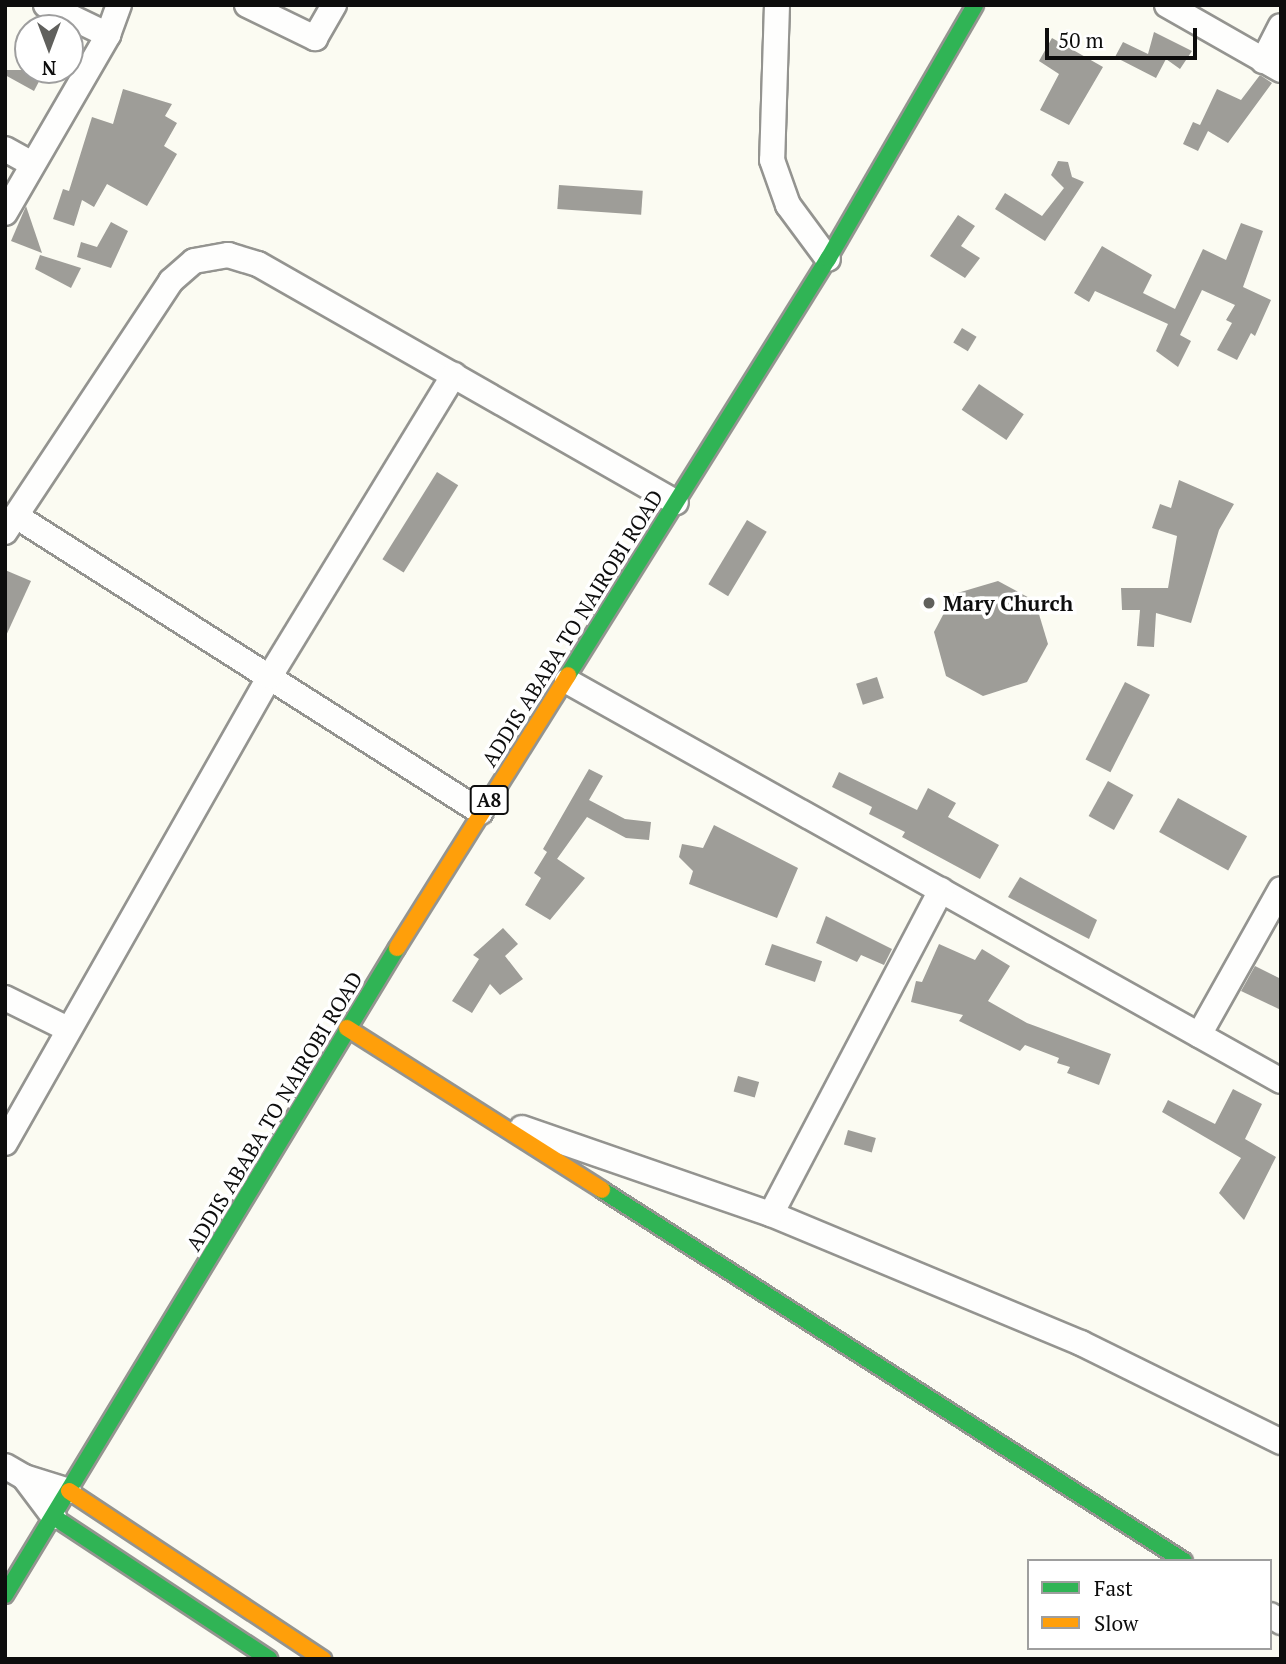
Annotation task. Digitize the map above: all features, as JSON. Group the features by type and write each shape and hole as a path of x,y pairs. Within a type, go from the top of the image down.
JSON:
{"main road":[{"name":"ADDIS ABABA TO NAIROBI ROAD","path":"5,1595 347,1028 481,812 567,681 828,259 975,5"},
{"path":"347,1028 1181,1559"},
{"path":"69,1491 323,1659"},
{"path":"54,1517 269,1659"}],"street":[{"path":"46,5 108,35"},
{"path":"5,213 108,35 119,5"},
{"path":"247,5 315,38 334,5"},
{"path":"777,5 772,160 788,205 828,259"},
{"path":"1167,5 1272,66 1281,26"},
{"path":"5,149 32,164"},
{"path":"481,812 270,676 10,524 171,281 194,261 228,255 258,264 676,502"},
{"path":"5,1143 270,676 454,375"},
{"path":"567,681 1281,1082"},
{"path":"771,1214 941,890"},
{"path":"1199,1035 1281,890"},
{"path":"5,998 68,1029"},
{"path":"482,1114 771,1214 1082,1343 1281,1442"},
{"path":"15,1472 69,1491"},
{"path":"15,1472 54,1517"}],"building":[{"path":"1154,32 1192,51 1180,69 1166,59 1156,78 1115,57 1123,42 1148,54"},
{"path":"1052,38 1103,67 1069,125 1040,110 1059,74 1039,61"},
{"path":"5,70 14,70 14,80 5,75"},
{"path":"1260,75 1272,83 1228,143 1208,131 1198,151 1183,144 1193,122 1200,125 1217,89 1241,100"},
{"path":"21,84 38,84 34,91"},
{"path":"123,89 172,104 165,116 177,123 164,146 177,154 147,206 107,184 94,207 82,200 74,226 53,219 63,189 69,191 92,117 113,124"},
{"path":"1058,161 1068,162 1072,177 1084,182 1045,241 995,209 1005,193 1042,216 1064,188 1051,175"},
{"path":"559,185 643,191 641,215 557,209"},
{"path":"26,206 42,253 11,241"},
{"path":"958,215 975,226 961,246 980,258 965,278 930,256"},
{"path":"111,222 128,231 111,268 77,257 81,242 97,247"},
{"path":"1241,223 1263,231 1243,287 1271,300 1255,336 1251,333 1237,360 1217,350 1232,323 1226,320 1235,305 1202,290 1180,335 1191,341 1178,367 1156,351 1168,324 1095,291 1089,302 1074,293 1102,246 1152,275 1143,293 1175,309 1203,249 1226,260"},
{"path":"40,255 81,268 71,288 35,269"},
{"path":"962,328 977,337 968,351 953,343"},
{"path":"979,384 1024,414 1006,440 962,410"},
{"path":"437,472 458,485 404,573 382,559"},
{"path":"1179,480 1234,504 1219,530 1191,623 1156,613 1154,647 1137,646 1140,610 1122,610 1121,588 1168,588 1177,536 1152,528 1160,504 1171,508"},
{"path":"747,520 767,532 728,596 708,584"},
{"path":"5,570 31,581 5,638"},
{"path":"998,581 1035,601 1048,644 1027,682 983,696 946,676 934,632 954,594"},
{"path":"877,677 884,698 863,705 856,684"},
{"path":"1125,682 1150,695 1110,772 1086,760"},
{"path":"589,769 603,776 589,800 625,819 651,822 649,840 626,838 587,817 557,859 585,878 550,920 525,905 541,878 534,873 547,852 543,849"},
{"path":"839,772 917,810 928,788 956,803 948,817 999,845 980,879 902,837 905,832 869,814 872,807 832,787"},
{"path":"1108,781 1133,795 1114,830 1089,816"},
{"path":"1178,798 1247,836 1228,870 1159,832"},
{"path":"714,825 798,868 777,918 689,884 693,871 679,857 682,844 703,848"},
{"path":"1020,877 1097,920 1089,939 1008,897"},
{"path":"826,916 892,949 884,965 861,955 857,962 816,943"},
{"path":"503,928 518,944 505,956 523,979 500,995 490,984 472,1013 452,1001 479,959 473,955"},
{"path":"772,944 822,961 815,982 765,965"},
{"path":"939,944 975,960 982,949 1010,966 988,1001 1027,1023 1111,1054 1099,1085 1067,1073 1070,1067 1057,1063 1059,1058 1025,1045 1020,1051 959,1021 963,1015 911,1002 916,981 922,982"},
{"path":"1255,966 1281,979 1281,1010 1241,991"},
{"path":"738,1076 759,1082 755,1097 734,1091"},
{"path":"1233,1089 1262,1104 1245,1139 1276,1157 1244,1220 1219,1193 1241,1158 1162,1112 1168,1100 1215,1124"},
{"path":"848,1130 876,1138 872,1152 844,1144"}],"traffic: fast":[{"path":"568,675 828,259 975,5"},
{"path":"5,1595 397,948"},
{"path":"602,1190 1181,1559"},
{"path":"54,1517 269,1659"}],"traffic: slow":[{"path":"397,948 568,675"},
{"path":"347,1028 602,1190"},
{"path":"69,1491 323,1659"}],"place":[{"name":"Mary Church","path":"929,603"}]}
